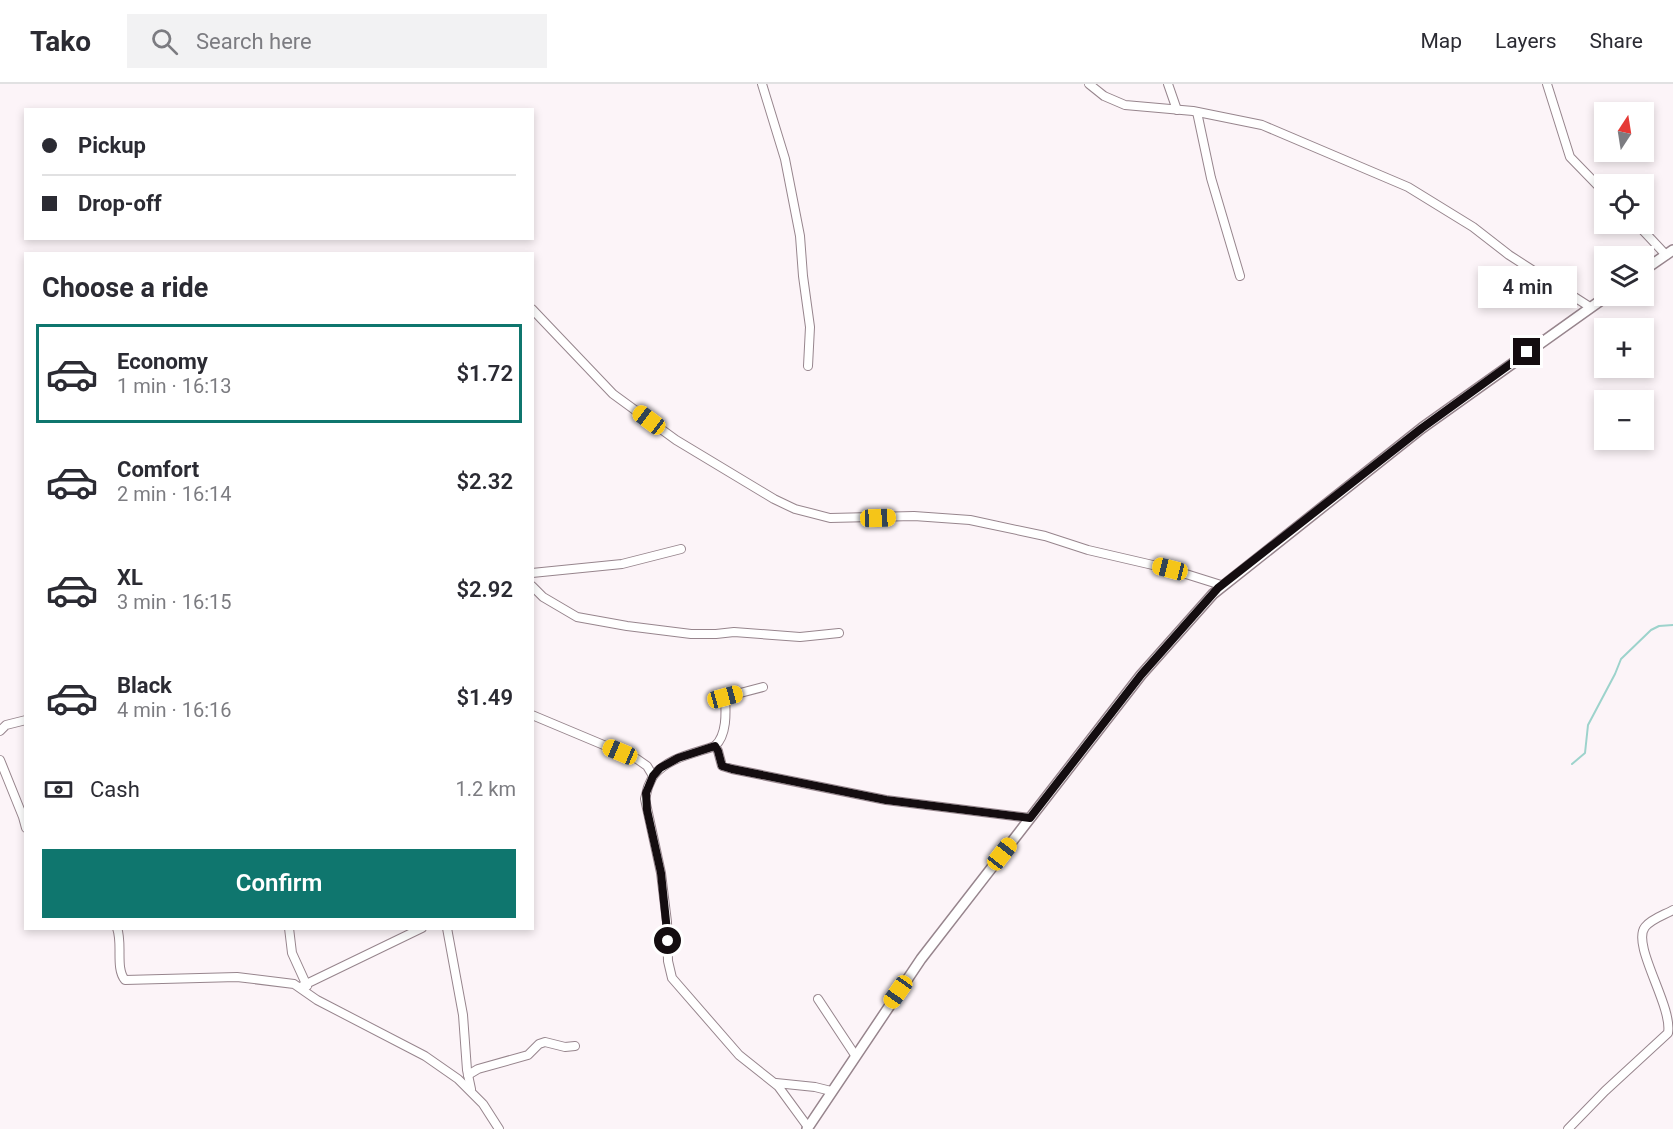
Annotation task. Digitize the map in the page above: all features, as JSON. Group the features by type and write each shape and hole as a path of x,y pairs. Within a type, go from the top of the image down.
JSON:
{"street":[{"path":"762,84 785,159 800,236 810,327 808,366"},
{"path":"1089,84 1104,96 1125,105 1197,112 1262,124 1408,187 1473,227 1509,255 1590,307"},
{"path":"1168,84 1178,110"},
{"path":"1547,84 1570,157 1594,182"},
{"path":"1197,112 1211,178 1240,276"},
{"path":"1648,234 1669,252 1654,263"},
{"path":"763,687 725,697 726,712 721,741 715,746 678,758 660,768 653,776 645,800 661,873 667,922 668,961 672,978 739,1055 774,1083 807,1128 921,959 1141,675 1221,585 1422,428 1594,304"},
{"path":"534,311 613,394 676,440 774,499 795,509 830,518 914,516 970,520 1045,536 1088,550 1170,569 1221,585"},
{"path":"534,573 622,564 681,549"},
{"path":"534,588 543,597 577,617 627,626 691,634 734,632 800,637 839,633"},
{"path":"534,715 636,759 647,766 660,768"},
{"path":"0,731 6,725 24,720"},
{"path":"715,746 722,766 732,769 886,800 1030,818"},
{"path":"0,760 24,821"},
{"path":"647,766 653,776"},
{"path":"1568,1129 1605,1091 1668,1034 1669,1015 1650,967 1642,935 1646,926 1673,910"},
{"path":"117,930 122,975 125,980 237,977 303,985 418,930"},
{"path":"289,930 293,945 292,953 303,985 308,992 317,1000 425,1056 458,1079 472,1091 492,1115 499,1129"},
{"path":"447,930 463,1015 468,1075 472,1091"},
{"path":"818,999 855,1055"},
{"path":"468,1075 478,1069 528,1055 539,1044 545,1042 566,1047 575,1046"},
{"path":"774,1083 831,1091"}],"waterway":[{"path":"1572,764 1585,753 1588,725 1621,659 1651,630 1659,626 1673,625"}],"route":[{"path":"668,941 661,873 645,800 653,776 660,768 678,758 715,746 720,762 726,768 886,800 1030,818 1141,675 1218,588 1422,428 1527,352"}]}
